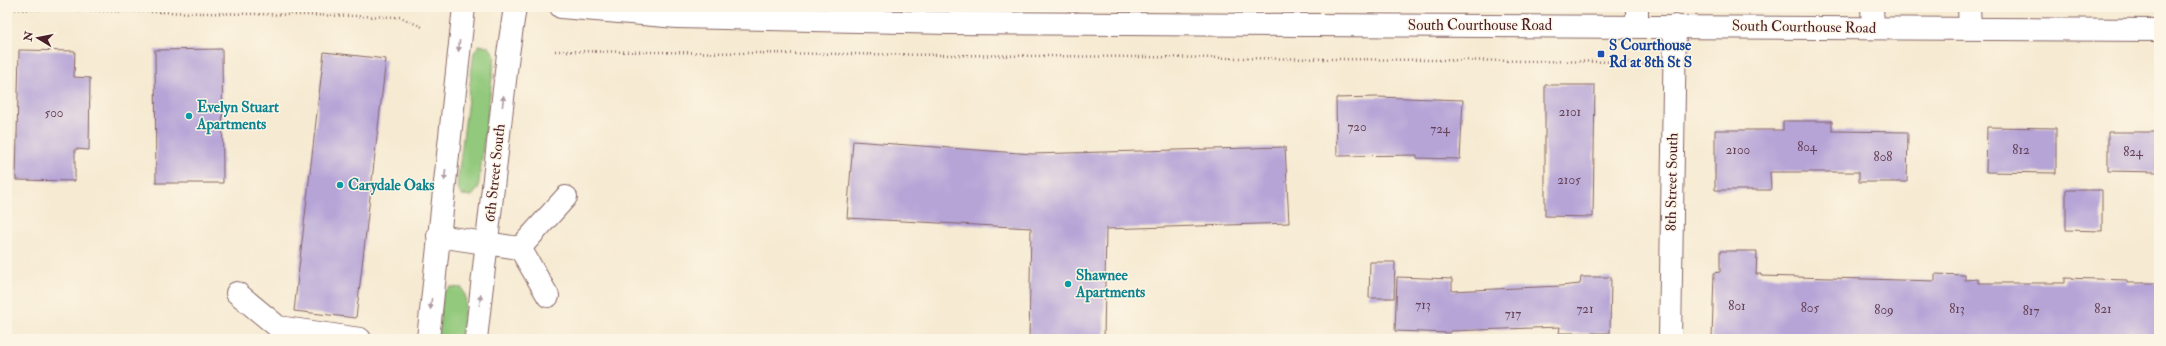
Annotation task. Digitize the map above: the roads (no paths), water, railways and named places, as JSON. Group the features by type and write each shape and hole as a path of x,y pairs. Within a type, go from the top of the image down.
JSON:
{"street":[{"path":"428,339 464,7"},
{"name":"6th Street South","path":"476,339 508,54 515,7"},
{"name":"South Courthouse Road","path":"561,7 948,23 1637,16 1675,26 1873,17 1970,18 2159,30"},
{"name":"8th Street South","path":"1670,339 1675,26"},
{"path":"520,248 566,197"},
{"path":"438,236 520,248"},
{"path":"520,248 548,296"},
{"path":"237,293 278,327 360,339"}],"place":[{"name":"S Courthouse Rd at 8th St S","path":"1601,54"},
{"name":"Evelyn Stuart Apartments","path":"189,116"},
{"name":"Carydale Oaks","path":"340,185"},
{"name":"Shawnee Apartments","path":"1068,284"}]}
